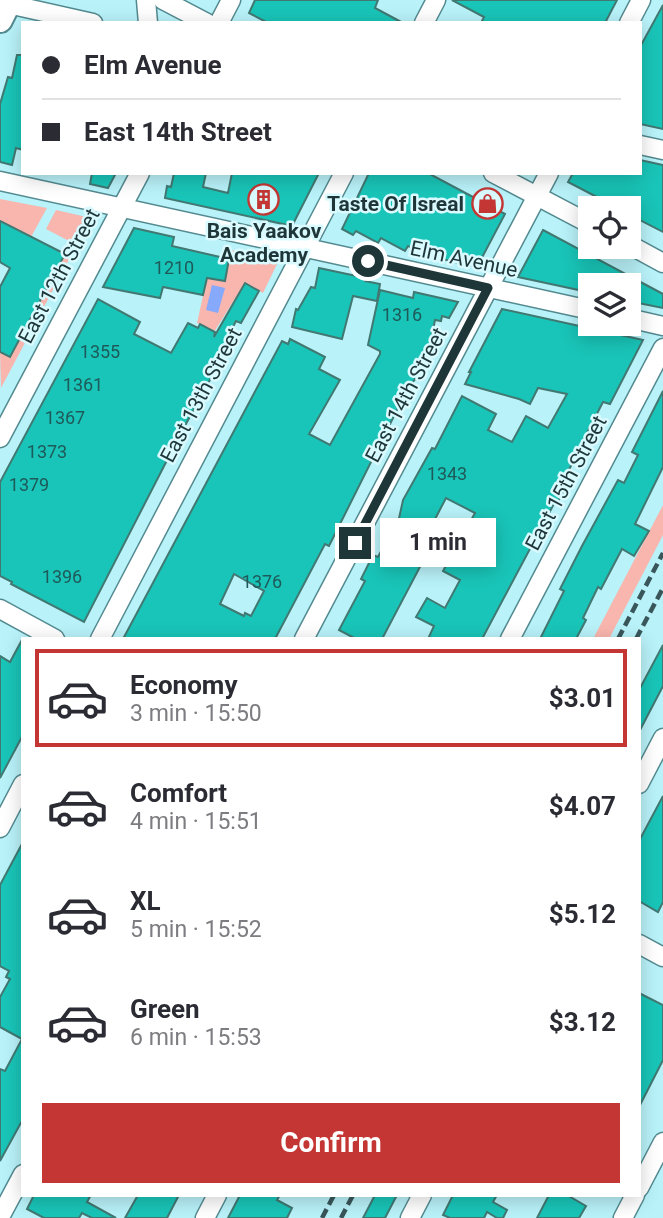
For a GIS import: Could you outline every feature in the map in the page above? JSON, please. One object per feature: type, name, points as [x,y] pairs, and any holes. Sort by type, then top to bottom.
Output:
[{"type":"street","points":[[146,0],[148,21]]},
{"type":"street","points":[[163,0],[204,21]]},
{"type":"street","points":[[220,21],[231,0]]},
{"type":"street","points":[[425,21],[436,0]]},
{"type":"street","points":[[630,21],[641,0]]},
{"type":"street","points":[[6,8],[81,21]]},
{"type":"street","points":[[642,145],[663,150]]},
{"type":"street","name":"East 12th Street","points":[[0,438],[139,175]]},
{"type":"street","name":"East 13th Street","points":[[101,637],[343,175]]},
{"type":"street","points":[[497,175],[578,218]]},
{"type":"street","name":"East 14th Street","points":[[305,637],[548,175]]},
{"type":"street","name":"Elm Avenue","points":[[0,181],[578,307]]},
{"type":"street","points":[[641,251],[663,263]]},
{"type":"street","points":[[641,321],[663,326]]},
{"type":"street","name":"East 15th Street","points":[[511,637],[663,348]]},
{"type":"street","points":[[0,609],[51,637]]},
{"type":"street","points":[[641,780],[663,738]]},
{"type":"street","points":[[0,828],[21,789]]},
{"type":"street","points":[[641,945],[663,957]]},
{"type":"street","points":[[641,1184],[663,1142]]},
{"type":"street","points":[[0,1217],[21,1178]]},
{"type":"street","points":[[205,1218],[216,1197]]},
{"type":"street","points":[[410,1218],[421,1197]]},
{"type":"street","points":[[623,1218],[634,1197]]},
{"type":"shaded area","points":[[0,199],[47,208],[31,237],[0,221]]},
{"type":"shaded area","points":[[56,210],[91,218],[1,388],[0,352],[10,357],[65,254],[69,241],[46,229]]},
{"type":"shaded area","points":[[231,250],[279,260],[263,293],[245,283],[214,332],[197,323],[207,278],[225,281]]},
{"type":"shaded area","points":[[663,505],[663,535],[610,637],[594,637]]},
{"type":"water","points":[[212,285],[225,288],[218,313],[206,310]]},
{"type":"building","points":[[255,0],[378,0],[375,8],[399,21],[264,21],[249,13]]},
{"type":"building","points":[[452,0],[617,0],[606,21],[482,21],[484,17]]},
{"type":"building","points":[[663,5],[663,129],[642,124],[642,43]]},
{"type":"building","points":[[17,55],[21,55],[21,149],[16,148],[12,165],[0,162],[0,104],[8,77],[12,78]]},
{"type":"building","points":[[642,160],[663,165],[663,232],[641,221],[641,196],[595,196],[568,182],[572,175],[642,175]]},
{"type":"building","points":[[92,175],[115,175],[108,188],[90,184]]},
{"type":"building","name":"Bais Yaakov Academy","points":[[174,175],[206,175],[203,187],[228,193],[232,175],[318,175],[292,226],[165,198],[167,186],[171,187]]},
{"type":"building","points":[[368,175],[432,175],[505,214],[477,267],[442,259],[419,248],[417,251],[408,246],[405,251],[381,238],[378,243],[356,231],[353,235],[342,229]]},
{"type":"building","points":[[0,221],[65,254],[10,357],[0,352],[0,287],[10,268],[0,262]]},
{"type":"building","points":[[134,228],[174,237],[172,246],[229,259],[225,281],[207,278],[203,295],[163,287],[160,298],[103,287]]},
{"type":"building","points":[[543,230],[578,249],[578,259],[597,259],[624,273],[578,273],[578,290],[518,277]]},
{"type":"building","points":[[319,268],[366,278],[365,281],[380,284],[377,301],[353,296],[342,339],[292,327],[296,309],[298,310],[311,287],[315,288]]},
{"type":"building","points":[[641,282],[663,294],[663,308],[641,304]]},
{"type":"building","points":[[245,283],[259,291],[241,323],[236,321],[225,342],[229,345],[84,622],[0,576],[0,482],[98,299],[140,322],[134,334],[171,353],[188,323],[198,328],[200,324],[215,332],[214,337]]},
{"type":"building","points":[[380,290],[413,298],[414,292],[458,302],[449,318],[442,316],[441,321],[435,320],[426,364],[418,380],[415,379],[404,396],[329,546],[325,544],[276,637],[124,637],[282,341],[288,344],[290,339],[325,357],[319,369],[340,380],[309,434],[330,445],[380,351],[368,345]],"holes":[[[234,574],[264,591],[251,616],[245,613],[244,616],[220,604]]]},
{"type":"building","points":[[502,309],[578,326],[578,336],[625,336],[643,340],[610,404],[603,402],[564,480],[568,483],[558,502],[556,500],[483,637],[429,637],[434,626],[416,617],[427,598],[445,608],[460,580],[443,571],[475,513],[446,498],[433,523],[441,527],[383,637],[352,637],[339,630],[365,581],[361,579],[373,555],[378,557],[398,523],[403,500],[432,448],[435,449],[462,396],[496,414],[488,430],[512,442],[526,416],[548,428],[567,394],[538,388],[530,404],[465,384]]},
{"type":"building","points":[[663,391],[663,467],[635,524],[649,531],[634,556],[622,549],[601,589],[598,587],[577,637],[541,637],[564,591],[560,589],[582,546],[618,480],[624,483],[638,455],[632,452]]},
{"type":"building","points":[[21,642],[21,739],[0,778],[0,656],[10,662]]},
{"type":"building","points":[[663,645],[663,686],[641,728],[641,686]]},
{"type":"building","points":[[663,796],[663,902],[658,912],[641,902],[641,837]]},
{"type":"building","points":[[21,846],[21,1038],[0,1027],[0,997],[10,979],[6,977],[9,971],[0,966],[0,885]]},
{"type":"building","points":[[641,994],[663,1005],[663,1060],[641,1103]]},
{"type":"building","points":[[21,1041],[21,1123],[0,1161],[0,1069],[5,1071]]},
{"type":"building","points":[[33,1197],[90,1197],[87,1202],[116,1218],[92,1218],[82,1213],[79,1218],[44,1218],[27,1209]]},
{"type":"building","points":[[137,1197],[178,1197],[167,1218],[125,1218]]},
{"type":"building","points":[[239,1197],[279,1197],[277,1200],[292,1208],[287,1218],[228,1218]]},
{"type":"building","points":[[374,1197],[396,1197],[385,1218],[363,1218]]},
{"type":"building","points":[[452,1197],[496,1197],[493,1202],[507,1210],[503,1218],[497,1218],[487,1212],[484,1218],[450,1218],[443,1215]]},
{"type":"building","points":[[548,1197],[570,1197],[586,1206],[579,1218],[537,1218]]},
{"type":"railway","points":[[619,637],[663,553]]},
{"type":"railway","points":[[637,637],[663,588]]},
{"type":"railway","points":[[322,1218],[333,1197]]},
{"type":"railway","points":[[341,1218],[352,1197]]},
{"type":"place","name":"Bais Yaakov Academy","points":[[264,199]]},
{"type":"place","name":"Taste Of Isreal","points":[[487,204]]},
{"type":"route","points":[[355,543],[488,288],[368,261]]}]
